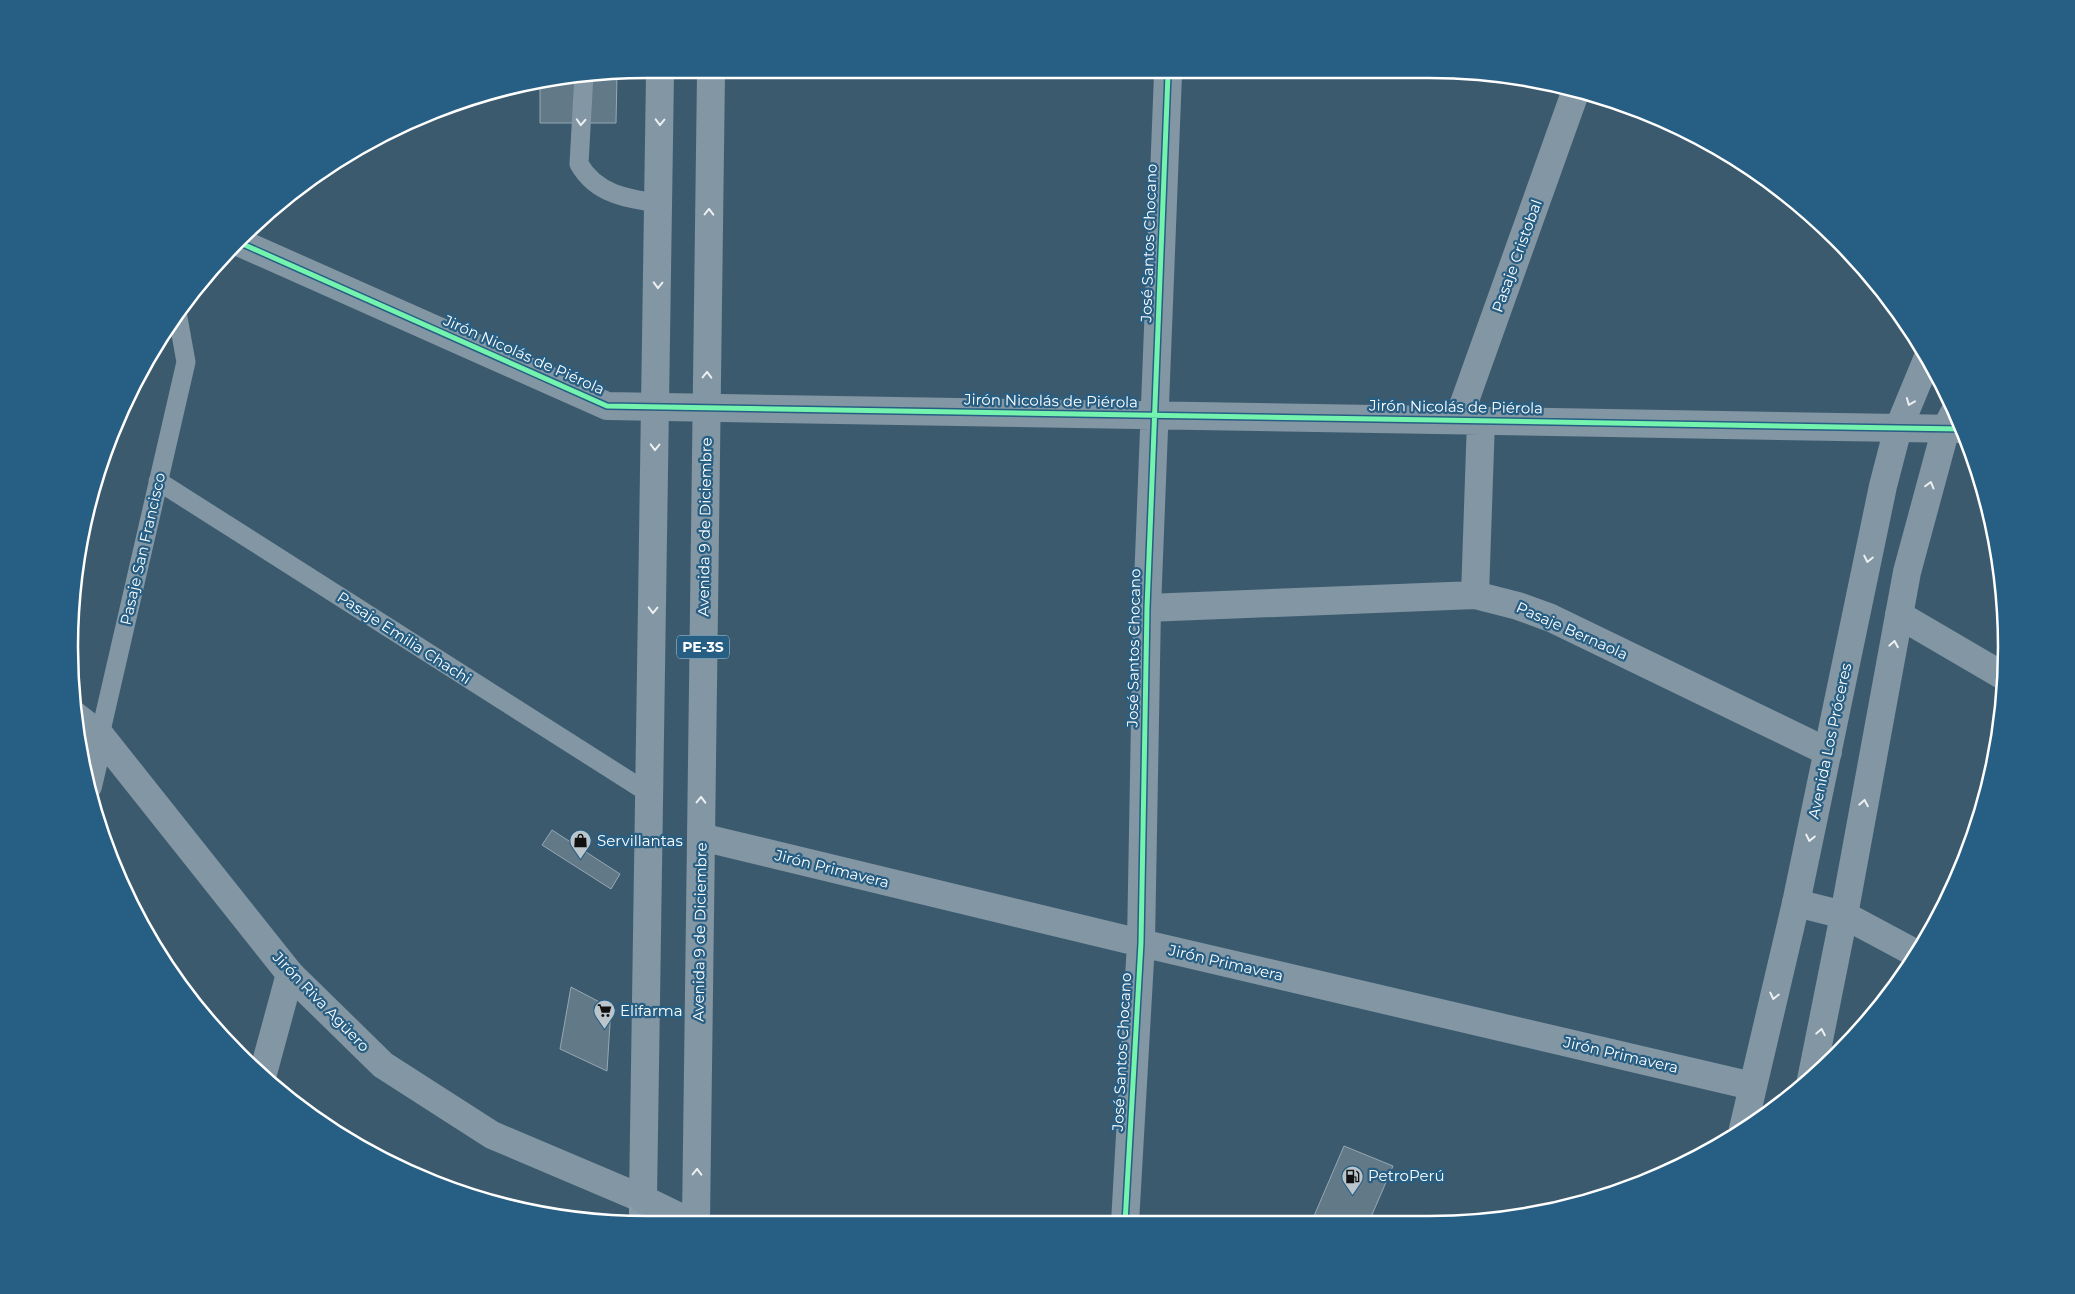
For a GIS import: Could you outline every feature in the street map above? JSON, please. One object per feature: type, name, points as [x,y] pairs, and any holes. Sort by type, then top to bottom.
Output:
[{"type":"highway","points":[[660,78],[643,1210],[668,1216]]},
{"type":"highway","name":"Avenida 9 de Diciembre","points":[[696,1216],[711,78]]},
{"type":"street","name":"José Santos Chocano","points":[[1126,1216],[1141,943],[1147,608],[1168,78]]},
{"type":"street","name":"Pasaje Cristobal","points":[[1475,595],[1470,420],[1574,97]]},
{"type":"street","name":"Jirón Nicolás de Piérola","points":[[244,244],[607,406],[1899,428],[1951,423]]},
{"type":"street","name":"Avenida Los Próceres","points":[[1745,1120],[1796,904],[1883,486],[1899,428],[1924,367]]},
{"type":"street","points":[[1814,1065],[1844,915],[1907,572],[1953,426]]},
{"type":"street","name":"Pasaje Bernaola","points":[[1147,608],[1475,595],[1518,606],[1551,618],[1828,752]]},
{"type":"street","points":[[1899,615],[1997,672]]},
{"type":"street","name":"Jirón Riva Agüero","points":[[82,721],[100,735],[290,974],[383,1065],[492,1135],[643,1210]]},
{"type":"street","name":"Pasaje San Francisco","points":[[91,772],[100,735]]},
{"type":"street","name":"Jirón Primavera","points":[[701,837],[1141,943],[1752,1086]]},
{"type":"street","points":[[1796,904],[1844,915],[1910,950]]},
{"type":"street","points":[[264,1068],[290,974]]},
{"type":"lane","points":[[584,81],[579,164],[586,176],[601,188],[627,199],[659,203]]},
{"type":"lane","name":"Pasaje San Francisco","points":[[100,735],[186,362],[179,323]]},
{"type":"lane","name":"Pasaje Emilia Chachi","points":[[158,481],[650,794]]},
{"type":"building","points":[[617,79],[616,123],[540,123],[540,87],[573,82]]},
{"type":"building","name":"Servillantas","points":[[552,830],[620,874],[611,889],[542,845]]},
{"type":"building","points":[[571,987],[611,1008],[607,1071],[560,1049]]},
{"type":"building","name":"PetroPerú","points":[[1344,1146],[1393,1166],[1371,1216],[1314,1216]]},
{"type":"cycle path","points":[[1125,1216],[1141,943],[1147,608],[1168,78]]},
{"type":"cycle path","points":[[244,244],[607,406],[1954,429]]},
{"type":"place","name":"Servillantas","points":[[581,860]]},
{"type":"place","name":"Elifarma","points":[[604,1030]]},
{"type":"place","name":"PetroPerú","points":[[1352,1195]]}]
